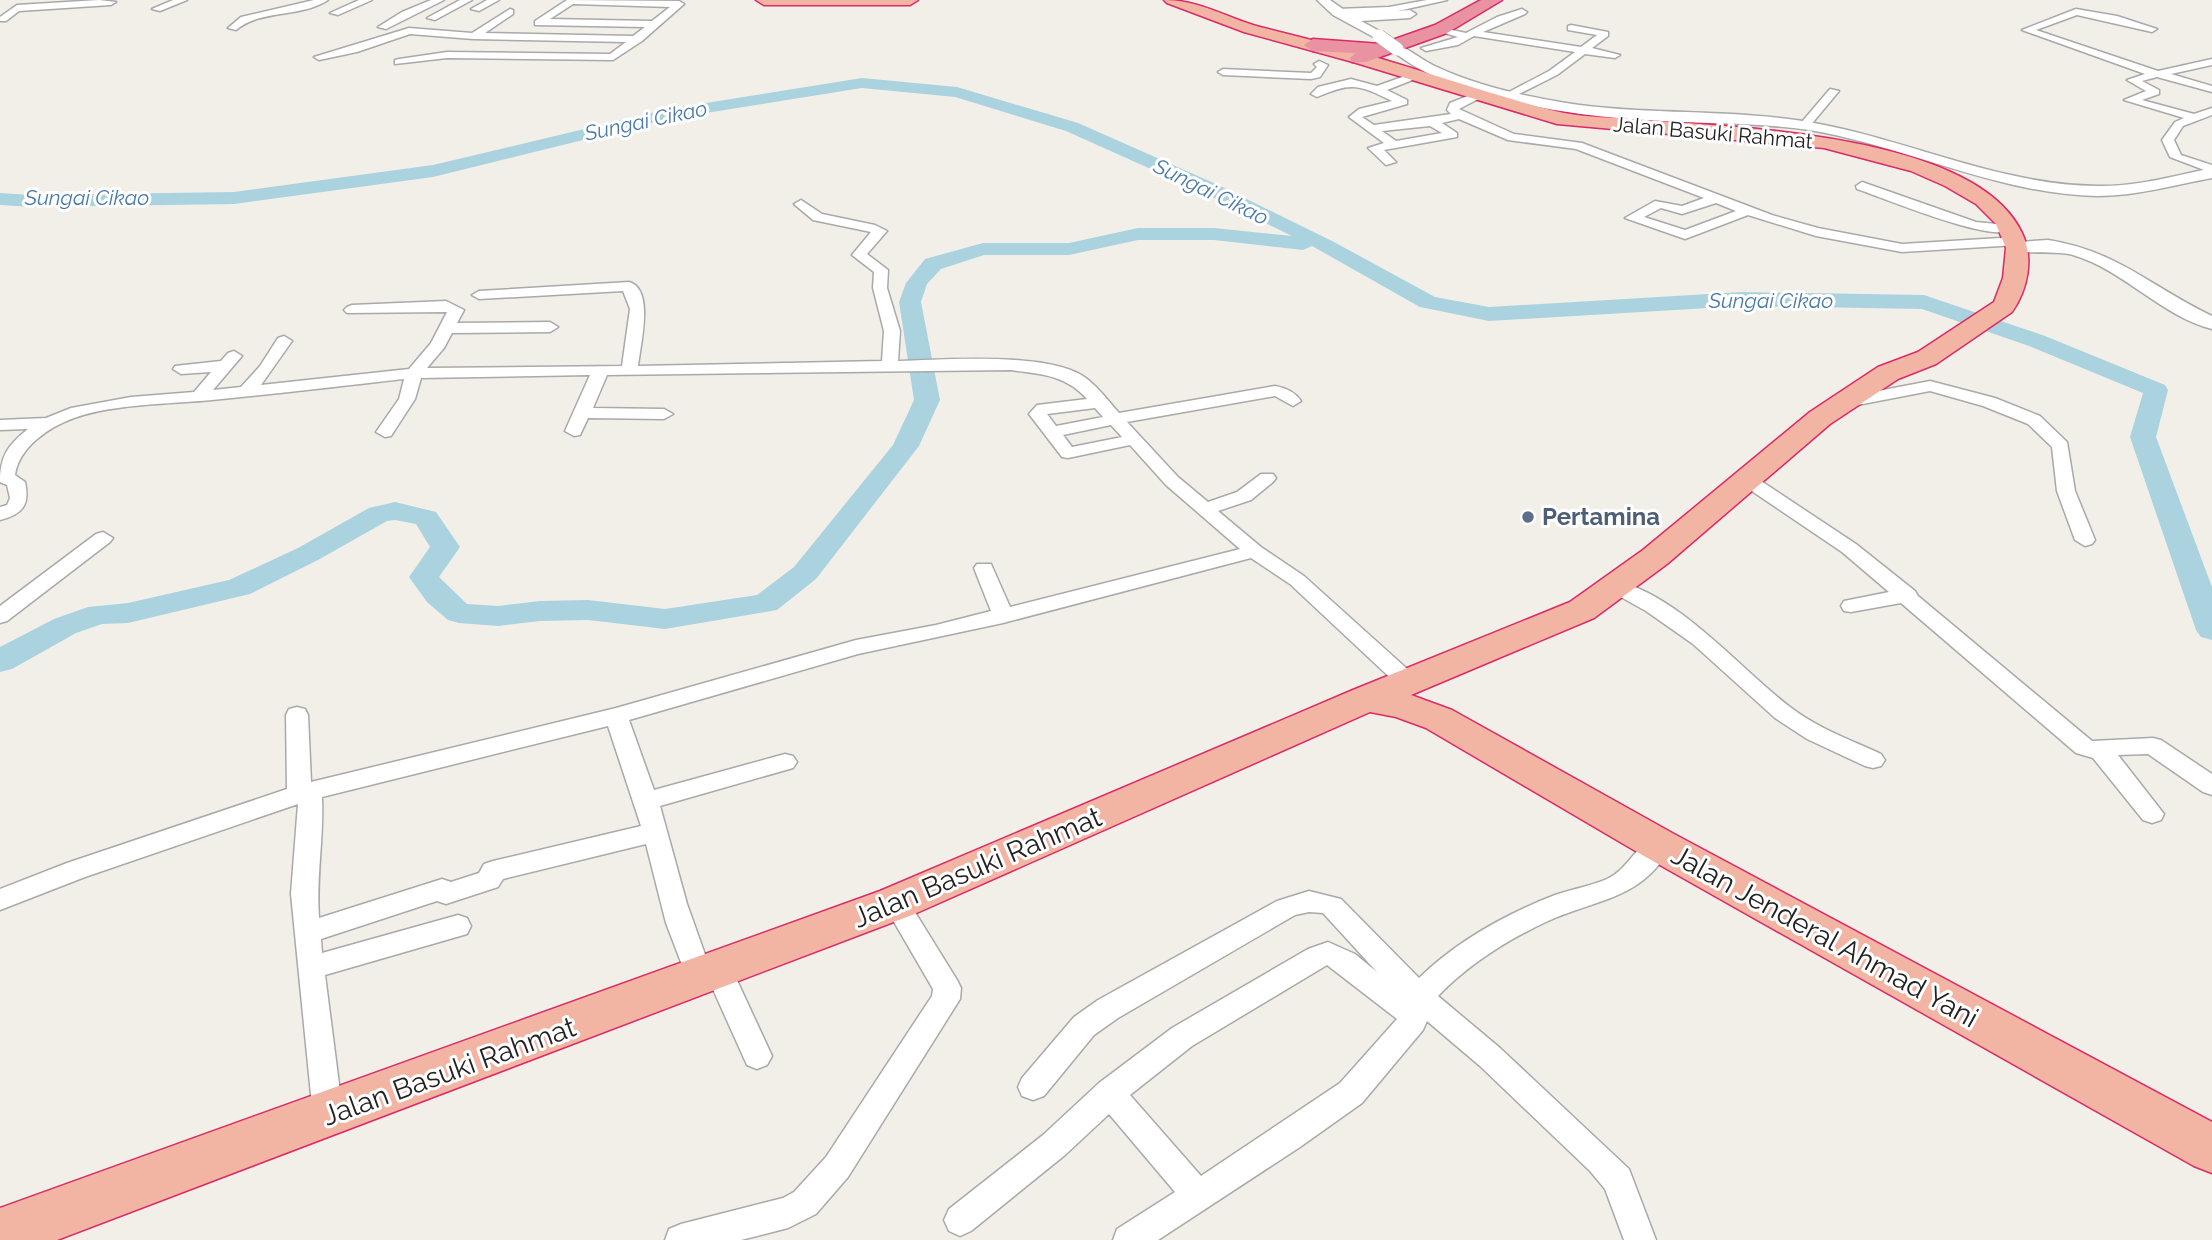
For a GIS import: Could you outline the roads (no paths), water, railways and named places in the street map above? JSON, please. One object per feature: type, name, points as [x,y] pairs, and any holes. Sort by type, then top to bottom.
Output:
[{"type":"highway","points":[[764,0],[910,0]]},
{"type":"highway","name":"Jalan Basuki Rahmat","points":[[1172,0],[1310,54],[1376,52],[1416,75],[1570,121],[1766,135],[1859,149],[1912,165],[1955,183],[1988,203],[2015,244],[2009,299],[2003,307],[1942,337]]},
{"type":"highway","points":[[1310,54],[1376,52],[1436,27],[1483,1]]},
{"type":"highway","points":[[1410,15],[1483,1]]},
{"type":"highway","points":[[1410,15],[1434,18],[1436,27]]},
{"type":"highway","name":"Jalan Basuki Rahmat","points":[[0,1235],[896,903],[1366,699],[1582,610],[1617,587],[1678,538],[1803,430],[1888,373],[1927,358],[1942,337],[1994,283],[2015,244]]},
{"type":"highway","points":[[1416,678],[1439,719]]},
{"type":"highway","name":"Jalan Jenderal Ahmad Yani","points":[[1366,699],[1402,705],[1439,719],[1659,845],[2212,1149]]},
{"type":"street","points":[[157,9],[182,0]]},
{"type":"street","points":[[233,27],[248,18],[296,9],[323,0]]},
{"type":"street","points":[[335,13],[367,0]]},
{"type":"street","points":[[383,27],[405,14],[439,0]]},
{"type":"street","points":[[432,18],[467,0]]},
{"type":"street","points":[[475,9],[494,0]]},
{"type":"street","points":[[399,62],[443,55],[495,56],[611,57],[680,5],[573,0],[518,37],[495,56],[484,70]]},
{"type":"street","points":[[1323,0],[1337,12],[1350,18],[1410,15]]},
{"type":"street","points":[[1337,12],[1389,10],[1440,0]]},
{"type":"street","points":[[3,19],[17,8],[60,3],[111,2]]},
{"type":"street","points":[[60,3],[45,16],[83,15]]},
{"type":"street","points":[[2081,13],[2090,3]]},
{"type":"street","points":[[473,36],[510,12]]},
{"type":"street","points":[[554,12],[666,16]]},
{"type":"street","points":[[1426,48],[1454,43],[1522,12]]},
{"type":"street","points":[[2152,29],[2071,13],[2027,30],[2161,75],[2212,89]]},
{"type":"street","points":[[1350,18],[1376,52]]},
{"type":"street","points":[[541,22],[655,24]]},
{"type":"street","points":[[1436,27],[1615,55]]},
{"type":"street","points":[[1511,94],[1553,73],[1605,34],[1571,28]]},
{"type":"street","points":[[319,57],[353,50],[409,31],[473,36],[638,39]]},
{"type":"street","points":[[1532,51],[1543,44]]},
{"type":"street","points":[[1319,64],[1376,52],[1559,106],[1605,112],[1805,125],[1880,141],[2023,182],[2068,189],[2133,190],[2212,171]]},
{"type":"street","points":[[1223,72],[1316,75],[1323,65],[1310,54]]},
{"type":"street","points":[[2193,117],[2130,100],[2155,92],[2132,80],[2212,62]]},
{"type":"street","points":[[1378,90],[1416,75]]},
{"type":"street","points":[[1317,94],[1318,90],[1351,82],[1403,101],[1356,115],[1357,120],[1393,144]]},
{"type":"street","points":[[1805,125],[1834,91]]},
{"type":"street","points":[[1480,94],[1454,105],[1453,110],[1459,115],[1520,139],[1578,146],[1747,211],[1815,233],[1889,246],[1928,248],[1967,242],[2078,248],[2098,256],[2168,302],[2212,323]]},
{"type":"street","points":[[1389,107],[1407,124]]},
{"type":"street","points":[[2212,111],[2193,117],[2174,129],[2168,140],[2174,150],[2173,154],[2212,171]]},
{"type":"street","points":[[1370,129],[1432,122],[1459,115]]},
{"type":"street","points":[[1390,162],[1374,148],[1457,137],[1432,122]]},
{"type":"street","points":[[2174,150],[2203,152]]},
{"type":"street","points":[[1862,186],[1974,226],[2015,244]]},
{"type":"street","points":[[1715,199],[1682,211],[1660,204],[1632,219],[1685,235],[1747,211]]},
{"type":"street","points":[[801,204],[807,211],[819,217],[880,231],[859,255],[861,259],[880,267],[880,288],[898,366]]},
{"type":"street","points":[[480,295],[629,286],[638,309],[629,371]]},
{"type":"street","points":[[352,310],[446,306],[456,310],[438,345],[414,373],[407,399],[385,432]]},
{"type":"street","points":[[447,328],[550,327]]},
{"type":"street","points":[[246,392],[266,369],[284,341]]},
{"type":"street","points":[[181,369],[229,361],[199,396]]},
{"type":"street","points":[[599,375],[629,371],[957,363],[1011,365],[1055,371],[1080,381],[1172,481],[1204,509],[1254,551],[1297,580],[1416,678]]},
{"type":"street","points":[[0,514],[18,504],[19,498],[6,478],[6,467],[13,454],[49,423],[71,413],[114,404],[414,373],[599,375],[668,381]]},
{"type":"street","points":[[574,431],[599,375]]},
{"type":"street","points":[[1847,402],[1930,386],[1989,402],[2034,420],[2061,446],[2066,491],[2085,540]]},
{"type":"street","points":[[1051,432],[1275,391],[1282,392],[1293,401]]},
{"type":"street","points":[[1102,402],[1039,411],[1068,453],[1135,439]]},
{"type":"street","points":[[583,413],[664,414]]},
{"type":"street","points":[[0,425],[49,423]]},
{"type":"street","points":[[1204,509],[1244,496],[1267,478]]},
{"type":"street","points":[[1746,479],[1832,535],[1908,595],[2084,747],[2101,750],[2137,745],[2153,746],[2212,786]]},
{"type":"street","points":[[0,616],[103,538]]},
{"type":"street","points":[[0,900],[76,870],[304,792],[616,716],[856,647],[1003,616],[1254,551]]},
{"type":"street","points":[[984,568],[1003,616]]},
{"type":"street","points":[[1617,587],[1653,606],[1700,639],[1783,713],[1815,733],[1873,760]]},
{"type":"street","points":[[1851,606],[1908,595]]},
{"type":"street","points":[[297,715],[304,792],[311,824],[304,894],[328,1115]]},
{"type":"street","points":[[616,716],[646,801],[673,903],[757,1056]]},
{"type":"street","points":[[2101,750],[2152,814]]},
{"type":"street","points":[[646,801],[785,762]]},
{"type":"street","points":[[308,932],[442,889],[446,894],[489,880],[493,871],[655,832]]},
{"type":"street","points":[[1413,1004],[1489,939],[1514,925],[1585,895],[1617,886],[1659,845]]},
{"type":"street","points":[[1033,1087],[1084,1026],[1100,1015],[1286,908],[1308,900],[1321,901],[1332,906],[1413,1004],[1413,1021],[1351,1093],[1129,1240]]},
{"type":"street","points":[[681,1240],[788,1212],[804,1203],[836,1167],[946,999],[947,988],[896,903]]},
{"type":"street","points":[[310,968],[458,926]]},
{"type":"street","points":[[960,1220],[1054,1144],[1110,1093],[1182,1037],[1328,953],[1413,1004],[1490,1057],[1618,1180],[1640,1240]]},
{"type":"street","points":[[1110,1093],[1198,1196]]},
{"type":"waterway","name":"Sungai Cikao","points":[[0,199],[32,201],[234,198],[433,171],[668,114],[862,83],[957,92],[1072,127],[1209,188],[1327,246],[1428,302],[1489,314],[1742,299],[1924,302],[2037,341],[2156,390],[2143,437],[2212,630]]},
{"type":"waterway","points":[[0,661],[65,626],[99,614],[128,613],[239,587],[308,554],[379,514],[395,511],[426,518],[445,547],[424,577],[438,595],[459,613],[498,616],[540,611],[588,610],[665,619],[766,603],[805,573],[906,446],[927,400],[910,302],[917,283],[933,264],[983,249],[1069,249],[1138,234],[1214,234],[1303,244]]},
{"type":"place","name":"Pertamina","points":[[1528,517]]}]
